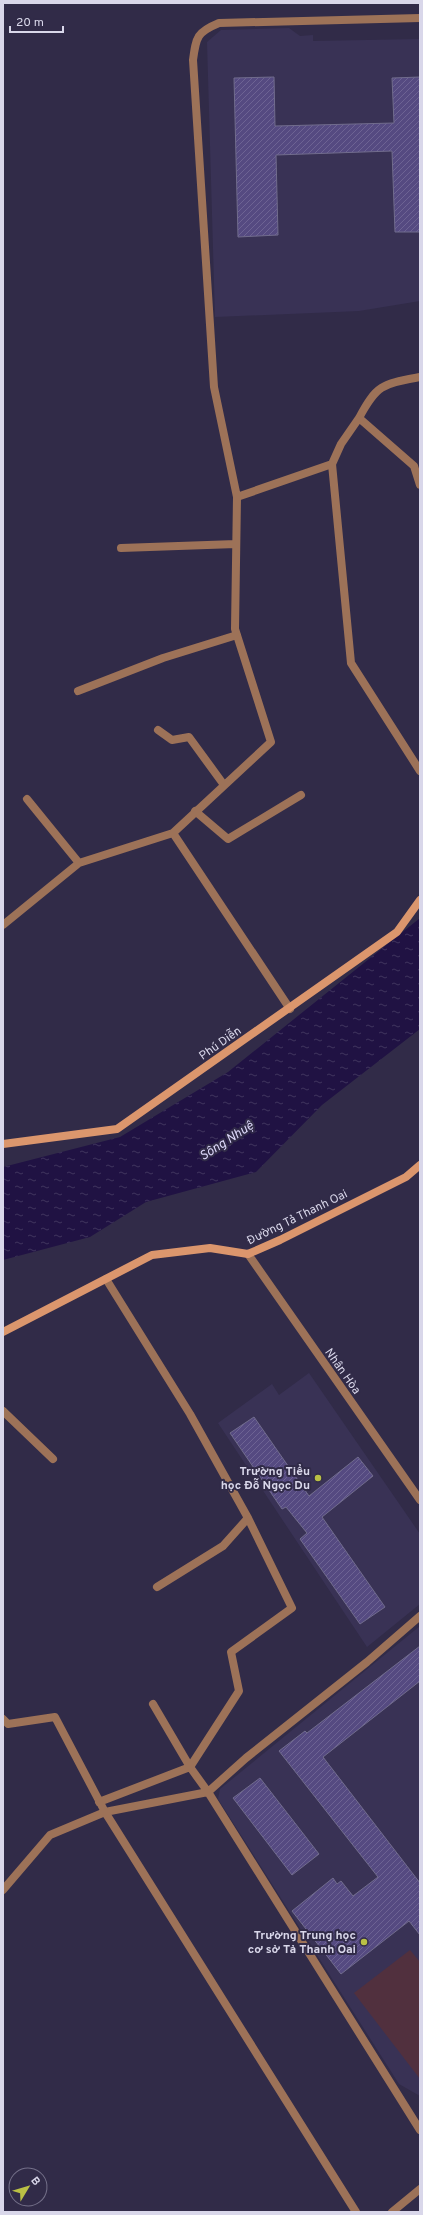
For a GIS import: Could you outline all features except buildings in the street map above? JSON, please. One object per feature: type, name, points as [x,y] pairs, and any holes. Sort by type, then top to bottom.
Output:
[{"type":"street","points":[[3,925],[79,863],[173,833],[271,742],[235,629],[237,497],[214,387],[193,60],[196,39],[204,29],[219,23],[420,18]]},
{"type":"street","points":[[420,377],[395,382],[377,391],[370,397],[359,418],[341,444],[332,464],[351,663],[420,771]]},
{"type":"street","points":[[359,418],[414,466],[420,484]]},
{"type":"street","points":[[237,497],[332,464]]},
{"type":"street","points":[[121,548],[236,544]]},
{"type":"street","points":[[78,691],[163,658],[237,635]]},
{"type":"street","points":[[158,730],[172,740],[189,737],[224,785]]},
{"type":"street","points":[[195,811],[228,839],[301,795]]},
{"type":"street","points":[[27,799],[79,863]]},
{"type":"street","points":[[173,833],[290,1009]]},
{"type":"street","name":"Phú Diễn","points":[[3,1144],[118,1129],[397,932],[420,900]]},
{"type":"street","name":"Đường Tả Thanh Oai","points":[[3,1332],[152,1255],[210,1248],[248,1254],[280,1240],[406,1177],[420,1165]]},
{"type":"street","name":"Nhân Hòa","points":[[248,1254],[420,1500]]},
{"type":"street","points":[[99,1802],[190,1768],[239,1691],[230,1652],[292,1608],[248,1518],[190,1414],[106,1279]]},
{"type":"street","points":[[3,1411],[53,1459]]},
{"type":"street","points":[[157,1587],[223,1546],[248,1518]]},
{"type":"street","points":[[3,1890],[50,1835],[104,1812],[208,1792],[246,1758],[367,1662],[420,1616]]},
{"type":"street","points":[[152,1704],[190,1768],[208,1792],[420,2130]]},
{"type":"street","points":[[3,1719],[8,1724],[55,1717],[104,1812],[356,2212]]},
{"type":"street","points":[[392,2212],[420,2189]]},
{"type":"shaded area","points":[[289,28],[300,36],[313,35],[313,41],[420,39],[420,301],[359,311],[215,317],[207,42],[221,30]]},
{"type":"shaded area","name":"Trường Tiểu học Đỗ Ngọc Du","points":[[309,1373],[420,1534],[420,1604],[367,1647],[218,1423],[272,1384],[279,1395]]},
{"type":"shaded area","name":"Trường Trung học cơ sở Tả Thanh Oai","points":[[420,1626],[420,2096],[399,2084],[218,1799],[220,1789]]},
{"type":"shaded area","points":[[410,1950],[420,1962],[420,2079],[354,1993]]},
{"type":"water","name":"Sông Nhuệ","points":[[420,918],[420,1029],[322,1105],[256,1172],[146,1202],[90,1237],[3,1260],[3,1167],[120,1137],[228,1072]]},
{"type":"place","name":"Trường Tiểu học Đỗ Ngọc Du","points":[[318,1478]]},
{"type":"place","name":"Trường Trung học cơ sở Tả Thanh Oai","points":[[364,1942]]}]
